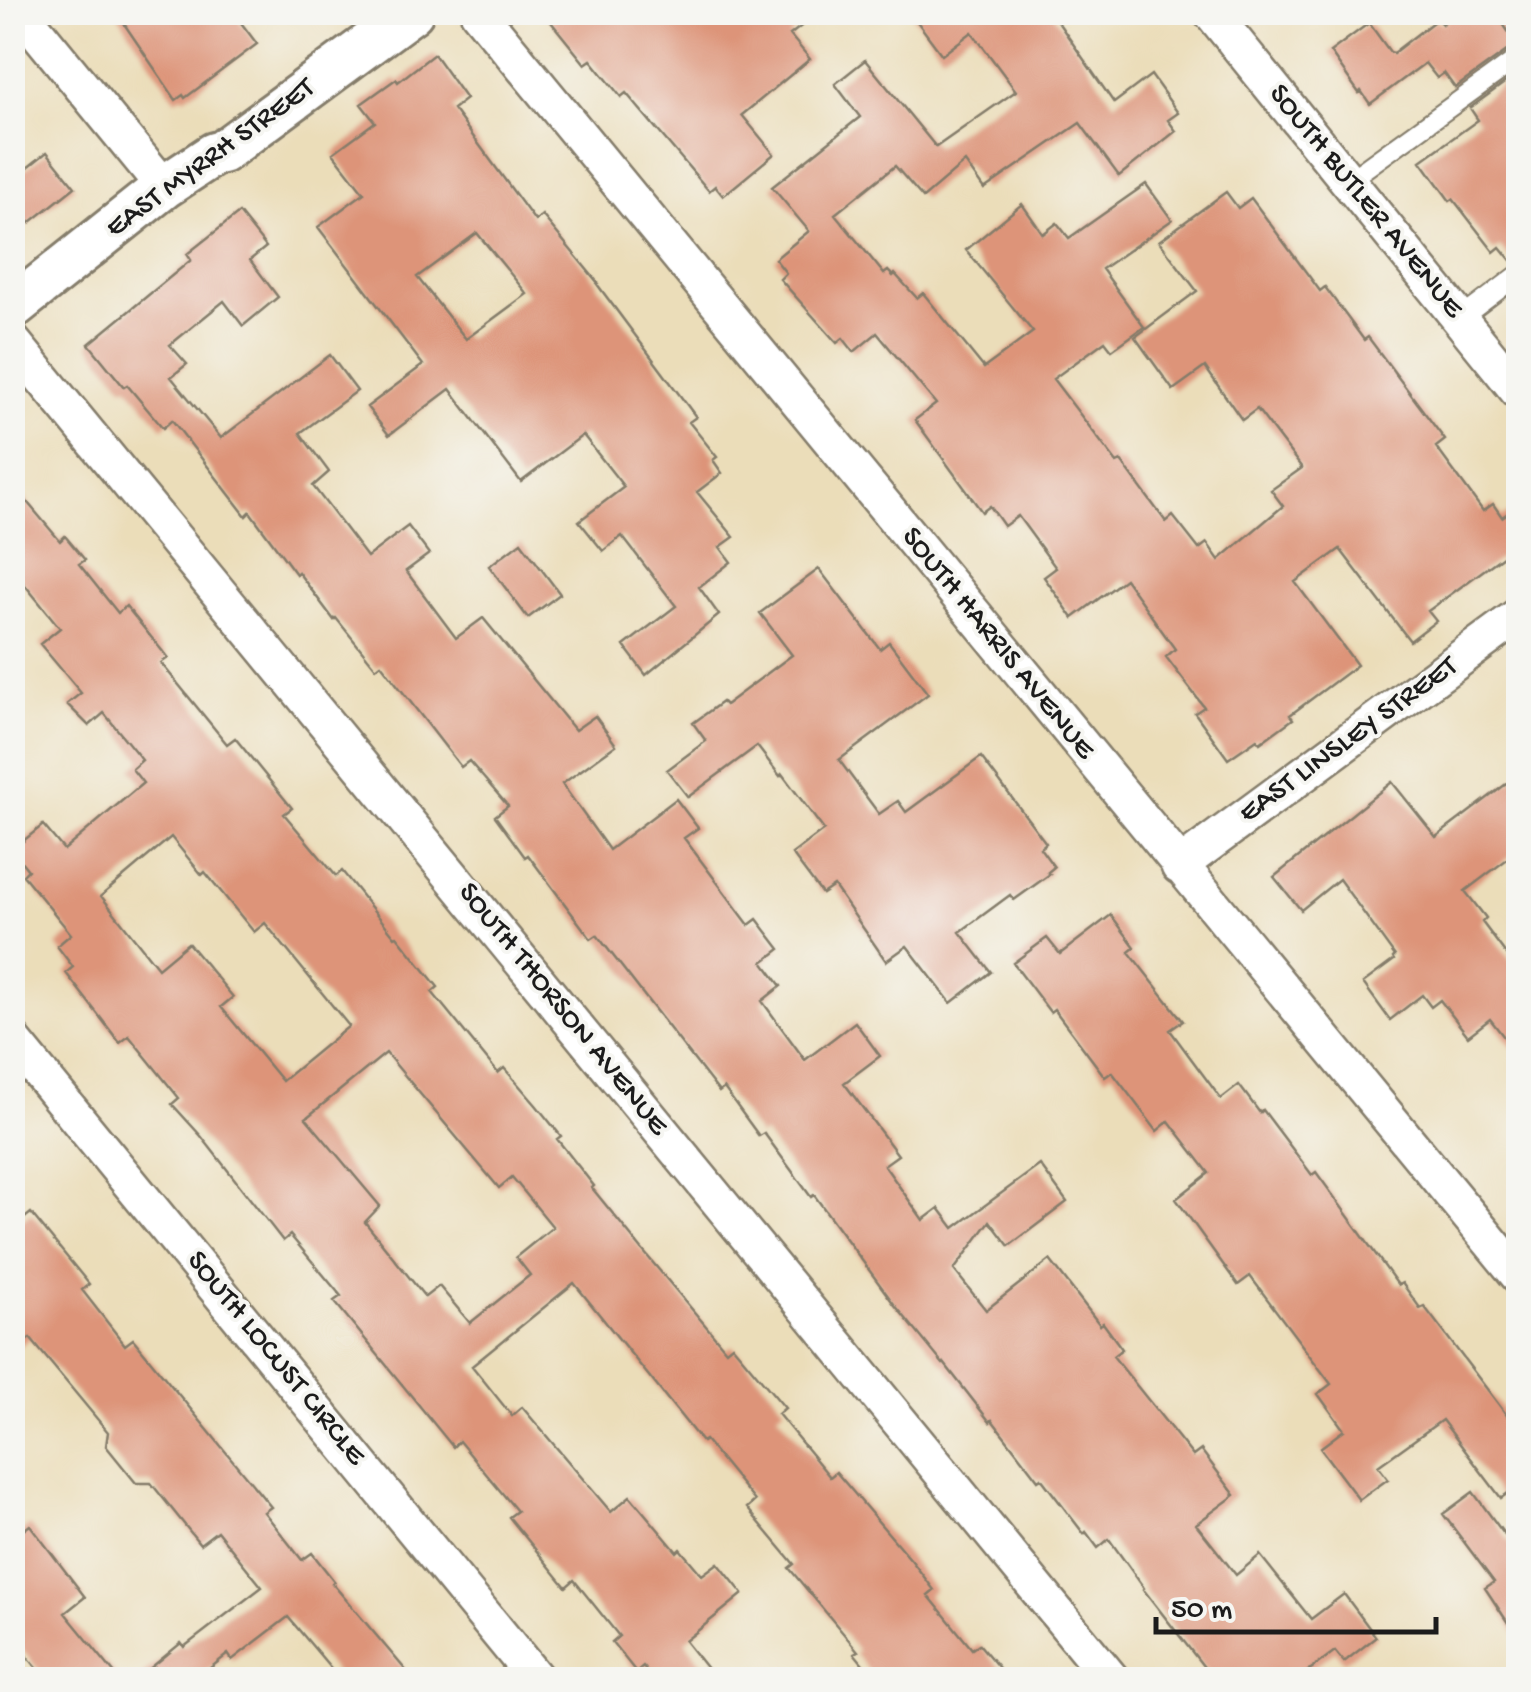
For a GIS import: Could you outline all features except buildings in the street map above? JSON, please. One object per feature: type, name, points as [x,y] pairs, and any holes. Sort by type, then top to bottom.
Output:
[{"type":"street","points":[[21,12],[164,187]]},
{"type":"street","name":"EAST MYRRH STREET","points":[[12,308],[164,187],[222,152],[412,12]]},
{"type":"street","name":"SOUTH HARRIS AVENUE","points":[[478,12],[1518,1275]]},
{"type":"street","name":"SOUTH BUTLER AVENUE","points":[[1211,12],[1518,392]]},
{"type":"street","name":"SOUTH THORSON AVENUE","points":[[12,341],[1112,1680]]},
{"type":"street","name":"EAST LINSLEY STREET","points":[[1180,866],[1518,616]]},
{"type":"street","name":"SOUTH LOCUST CIRCLE","points":[[12,1039],[538,1680]]},
{"type":"lane","points":[[1348,181],[1518,58]]},
{"type":"lane","points":[[1460,319],[1518,275]]}]
